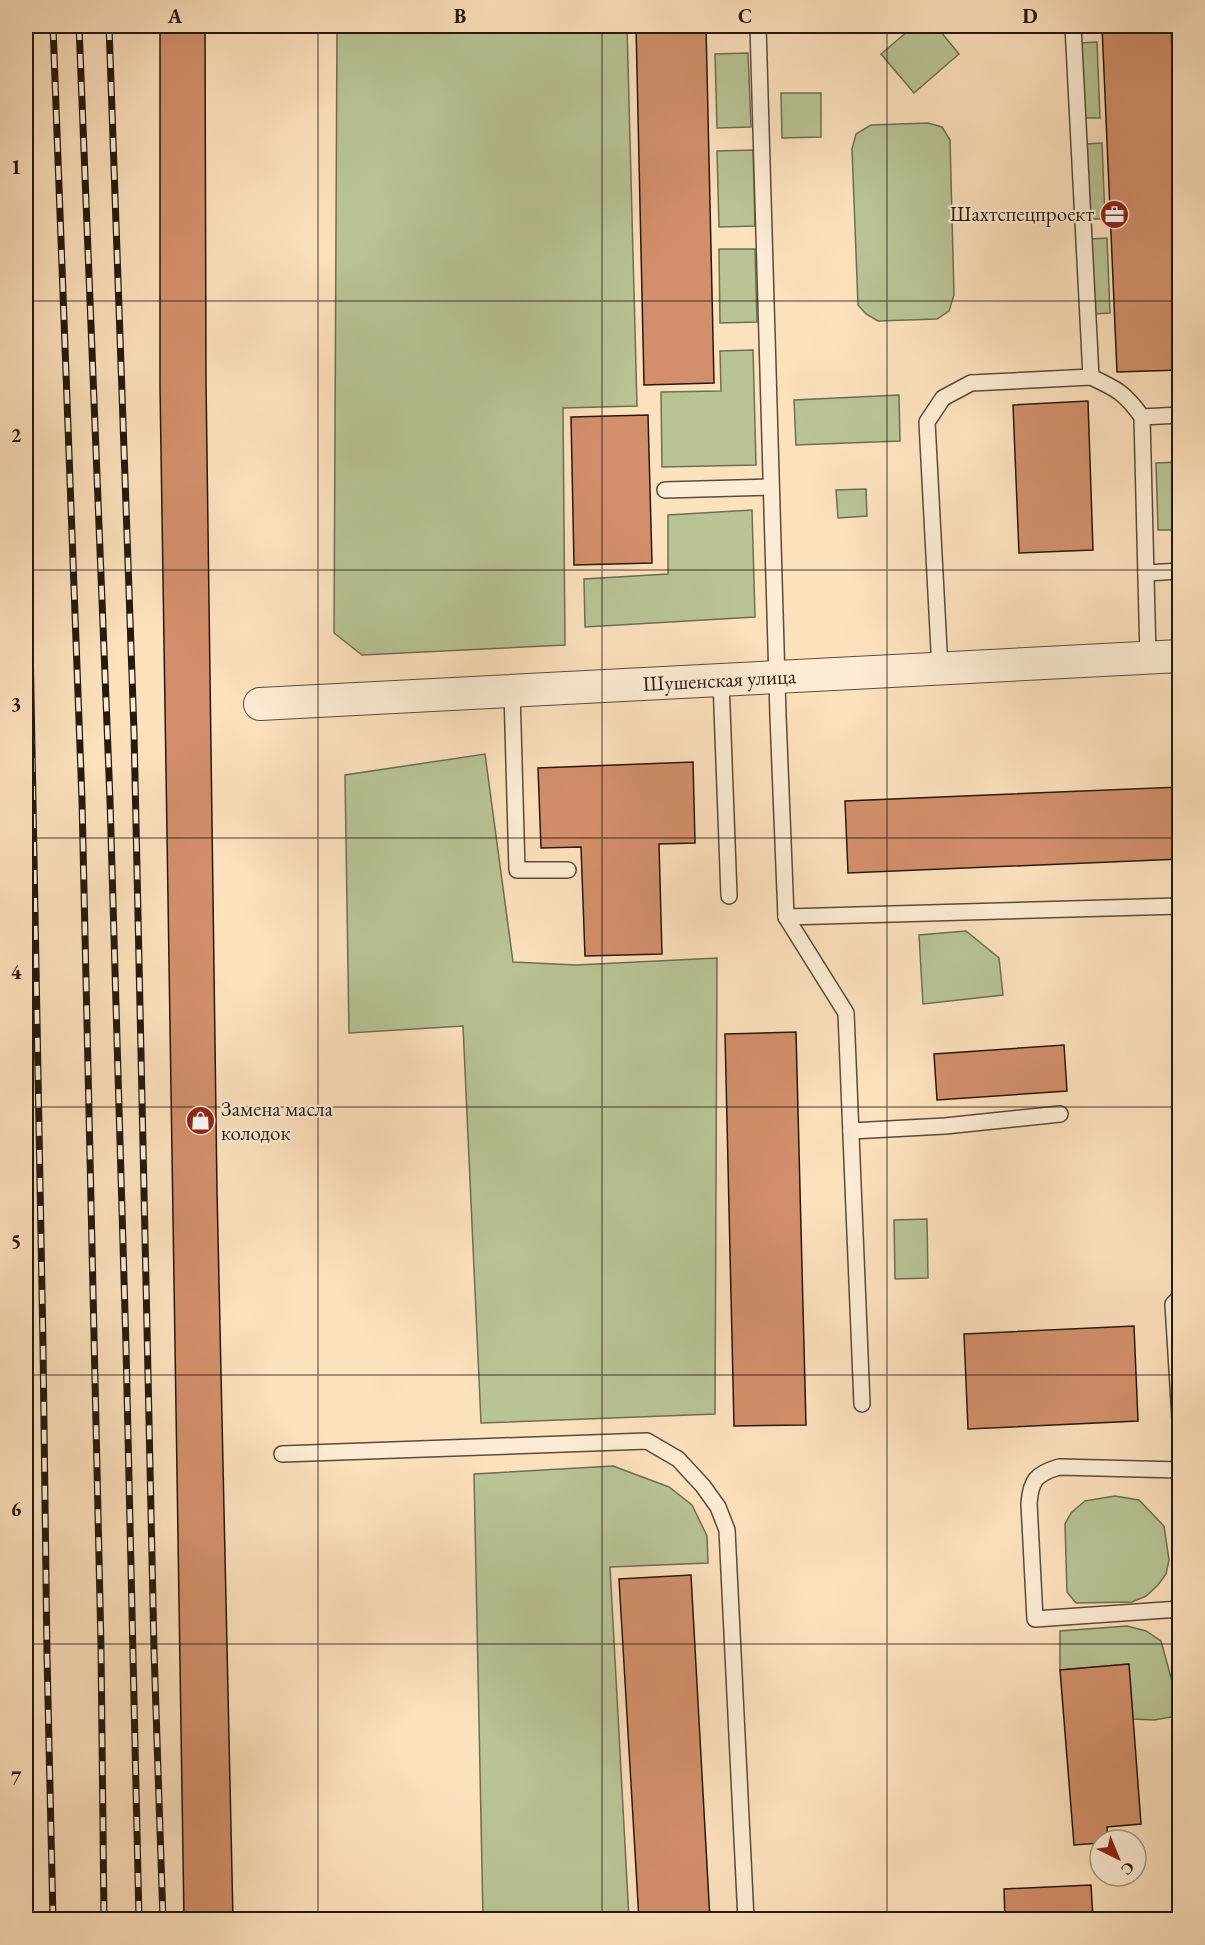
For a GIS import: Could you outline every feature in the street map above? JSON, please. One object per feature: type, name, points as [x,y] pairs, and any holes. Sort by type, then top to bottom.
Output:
[{"type":"street","name":"Шушенская улица","points":[[260,704],[1179,656]]},
{"type":"lane","points":[[758,26],[786,917],[846,1013],[862,1404]]},
{"type":"lane","points":[[1073,26],[1091,377]]},
{"type":"lane","points":[[940,669],[927,422],[943,398],[971,383],[1091,377],[1117,389],[1131,401],[1142,417],[1148,657]]},
{"type":"lane","points":[[1142,417],[1179,415]]},
{"type":"lane","points":[[665,490],[771,487]]},
{"type":"lane","points":[[1146,573],[1179,571]]},
{"type":"lane","points":[[721,681],[729,896]]},
{"type":"lane","points":[[512,691],[517,870],[568,870]]},
{"type":"lane","points":[[786,917],[1179,906]]},
{"type":"lane","points":[[851,1131],[1060,1114]]},
{"type":"lane","points":[[1179,1297],[1173,1304],[1179,1419]]},
{"type":"lane","points":[[282,1454],[646,1441],[678,1459],[703,1486],[718,1507],[727,1530],[746,1920]]},
{"type":"lane","points":[[1179,1470],[1059,1467],[1045,1471],[1035,1479],[1030,1491],[1029,1503],[1035,1619],[1179,1610]]},
{"type":"green space","points":[[337,26],[627,26],[637,406],[563,408],[565,645],[362,655],[334,633]]},
{"type":"green space","points":[[914,26],[936,26],[959,54],[914,93],[881,54]]},
{"type":"green space","points":[[1097,42],[1100,118],[1084,118],[1081,43]]},
{"type":"green space","points":[[748,53],[751,127],[717,128],[715,54]]},
{"type":"green space","points":[[781,93],[821,93],[821,137],[782,138]]},
{"type":"green space","points":[[928,123],[942,127],[950,140],[954,295],[949,311],[937,319],[878,321],[866,314],[858,305],[852,149],[856,134],[871,125]]},
{"type":"green space","points":[[1102,143],[1105,219],[1089,219],[1086,144]]},
{"type":"green space","points":[[753,150],[755,226],[719,227],[717,151]]},
{"type":"green space","points":[[1107,238],[1110,313],[1094,314],[1090,239]]},
{"type":"green space","points":[[719,249],[755,249],[757,322],[720,323]]},
{"type":"green space","points":[[753,350],[756,465],[662,467],[661,392],[721,391],[720,351]]},
{"type":"green space","points":[[899,395],[900,441],[796,445],[794,400]]},
{"type":"green space","points":[[1179,462],[1179,530],[1158,530],[1156,463]]},
{"type":"green space","points":[[866,489],[867,516],[838,518],[836,490]]},
{"type":"green space","points":[[752,510],[755,617],[585,627],[584,579],[668,574],[668,515]]},
{"type":"green space","points":[[485,754],[513,962],[576,965],[717,958],[715,1414],[481,1423],[463,1026],[349,1033],[345,775]]},
{"type":"green space","points":[[966,931],[999,958],[1003,995],[923,1004],[919,935]]},
{"type":"green space","points":[[927,1219],[928,1278],[895,1279],[894,1220]]},
{"type":"green space","points":[[613,1466],[669,1487],[692,1505],[707,1536],[708,1563],[610,1567],[629,1919],[483,1919],[474,1474]]},
{"type":"green space","points":[[1115,1496],[1139,1500],[1164,1526],[1169,1560],[1166,1574],[1146,1596],[1132,1602],[1076,1603],[1067,1592],[1065,1524],[1071,1513],[1085,1501]]},
{"type":"green space","points":[[1127,1626],[1146,1631],[1161,1641],[1178,1703],[1171,1717],[1154,1720],[1133,1719],[1128,1664],[1060,1670],[1060,1631]]},
{"type":"building","points":[[160,26],[205,26],[206,381],[217,1191],[233,1920],[184,1920],[160,387]]},
{"type":"building","points":[[636,26],[706,26],[714,383],[644,385]]},
{"type":"building","points":[[1102,26],[1171,26],[1180,235],[1180,370],[1117,372]]},
{"type":"building","points":[[1088,401],[1093,550],[1019,553],[1013,405]]},
{"type":"building","points":[[648,415],[652,563],[574,565],[571,417]]},
{"type":"building","points":[[693,762],[695,843],[659,844],[662,954],[585,956],[581,847],[541,848],[538,768]]},
{"type":"building","points":[[1180,787],[1180,859],[848,873],[845,801]]},
{"type":"building","points":[[796,1032],[806,1425],[734,1426],[725,1034]]},
{"type":"building","points":[[1064,1045],[1067,1091],[937,1100],[934,1054]]},
{"type":"building","points":[[1134,1326],[1138,1421],[968,1429],[964,1334]]},
{"type":"building","points":[[691,1575],[710,1920],[639,1920],[619,1579]]},
{"type":"building","points":[[1129,1664],[1141,1824],[1088,1828],[1088,1844],[1074,1845],[1060,1670]]},
{"type":"building","points":[[1088,1885],[1088,1888],[1091,1888],[1093,1919],[1005,1920],[1004,1889]]},
{"type":"railway","points":[[53,26],[82,801],[101,1647],[104,1920]]},
{"type":"railway","points":[[79,26],[110,800],[126,1347],[139,1920]]},
{"type":"railway","points":[[109,26],[134,732],[154,1650],[163,1920]]},
{"type":"railway","points":[[26,422],[53,1920]]},
{"type":"place","name":"Шахтспецпроект","points":[[1115,214]]},
{"type":"place","name":"Замена масла колодок","points":[[200,1121]]}]
